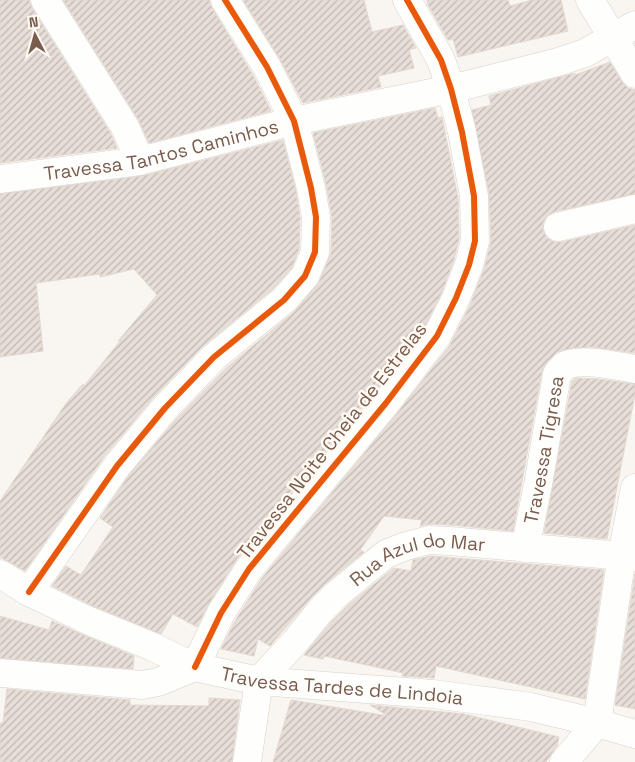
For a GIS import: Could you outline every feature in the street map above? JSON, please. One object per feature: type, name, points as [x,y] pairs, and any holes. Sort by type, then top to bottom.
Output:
[{"type":"street","points":[[45,0],[125,127],[140,160]]},
{"type":"street","points":[[29,592],[117,466],[165,408],[214,357],[284,300],[305,276],[315,252],[316,217],[311,188],[294,122],[268,68],[225,0]]},
{"type":"street","name":"Travessa Noite Cheia de Estrelas","points":[[194,667],[221,613],[249,569],[386,403],[437,336],[456,298],[469,264],[476,225],[472,187],[462,132],[441,60],[407,0]]},
{"type":"street","points":[[590,0],[624,32],[635,74]]},
{"type":"street","name":"Travessa Tantos Caminhos","points":[[0,179],[140,160],[294,122],[451,89],[558,62],[585,53],[624,32]]},
{"type":"street","points":[[558,227],[635,209]]},
{"type":"street","name":"Travessa Tigresa","points":[[525,548],[557,374],[564,366],[578,362],[635,369]]},
{"type":"street","points":[[564,762],[597,723],[629,556],[635,488]]},
{"type":"street","name":"Rua Azul do Mar","points":[[259,681],[295,642],[320,610],[337,594],[386,554],[406,546],[429,540],[629,556]]},
{"type":"street","points":[[0,574],[29,592],[87,620],[151,646],[194,667]]},
{"type":"street","name":"Travessa Tardes de Lindoia","points":[[0,673],[142,685],[158,682],[194,667],[259,681],[433,694],[531,707],[635,734]]},
{"type":"street","points":[[246,762],[259,681]]},
{"type":"building","points":[[0,0],[29,0],[32,8],[111,134],[117,148],[0,163]]},
{"type":"building","points":[[63,0],[209,0],[253,75],[271,111],[149,143],[138,119]]},
{"type":"building","points":[[243,0],[364,0],[372,32],[403,25],[416,48],[409,50],[414,68],[378,76],[381,87],[303,103],[280,59]]},
{"type":"building","points":[[427,0],[508,0],[510,6],[532,0],[561,0],[568,31],[458,57],[453,39],[448,40]]},
{"type":"building","points":[[610,62],[622,82],[628,88],[635,90],[635,194],[554,212],[547,216],[543,223],[543,230],[547,238],[554,242],[561,242],[635,225],[635,353],[592,347],[572,348],[557,352],[546,363],[542,371],[513,531],[451,525],[430,524],[420,526],[422,520],[384,516],[360,550],[364,552],[327,582],[310,599],[270,646],[258,639],[254,656],[221,649],[235,621],[262,578],[398,412],[450,345],[470,305],[484,269],[491,241],[489,193],[472,110],[491,105],[489,96],[575,73],[575,75]]},
{"type":"building","points":[[435,108],[438,118],[442,117],[458,198],[459,239],[454,260],[442,292],[424,328],[374,393],[237,559],[208,605],[197,627],[173,614],[161,634],[93,606],[52,586],[66,566],[81,575],[113,527],[100,518],[129,475],[177,418],[225,369],[294,312],[319,282],[331,253],[332,217],[313,133]]},
{"type":"building","points":[[283,140],[296,191],[300,218],[299,249],[292,268],[273,289],[203,346],[153,398],[104,457],[25,571],[0,557],[0,501],[67,402],[83,384],[84,386],[121,340],[118,341],[157,295],[134,269],[100,277],[100,274],[36,283],[43,351],[0,357],[0,194],[142,176]]},
{"type":"building","points":[[576,378],[635,384],[635,394],[607,539],[544,533],[572,381]]},
{"type":"building","points":[[431,556],[604,570],[585,699],[436,666],[434,678],[402,676],[403,673],[367,665],[324,656],[323,659],[304,655],[347,606],[394,568],[411,571],[413,560]]},
{"type":"building","points":[[635,574],[635,709],[615,705]]},
{"type":"building","points":[[0,616],[49,630],[52,621],[134,656],[133,669],[0,658]]},
{"type":"building","points":[[7,689],[130,700],[130,705],[209,706],[209,698],[240,700],[232,762],[0,762],[0,723],[3,723]]},
{"type":"building","points":[[291,700],[388,716],[370,705],[464,714],[559,737],[557,746],[546,762],[273,762]]},
{"type":"cycle path","points":[[29,592],[117,466],[165,408],[214,357],[284,300],[305,276],[315,252],[316,217],[311,188],[294,121],[267,67],[225,0]]},
{"type":"cycle path","points":[[195,667],[221,613],[249,569],[386,403],[437,336],[456,298],[469,265],[475,241],[474,196],[462,132],[441,60],[407,0]]}]
